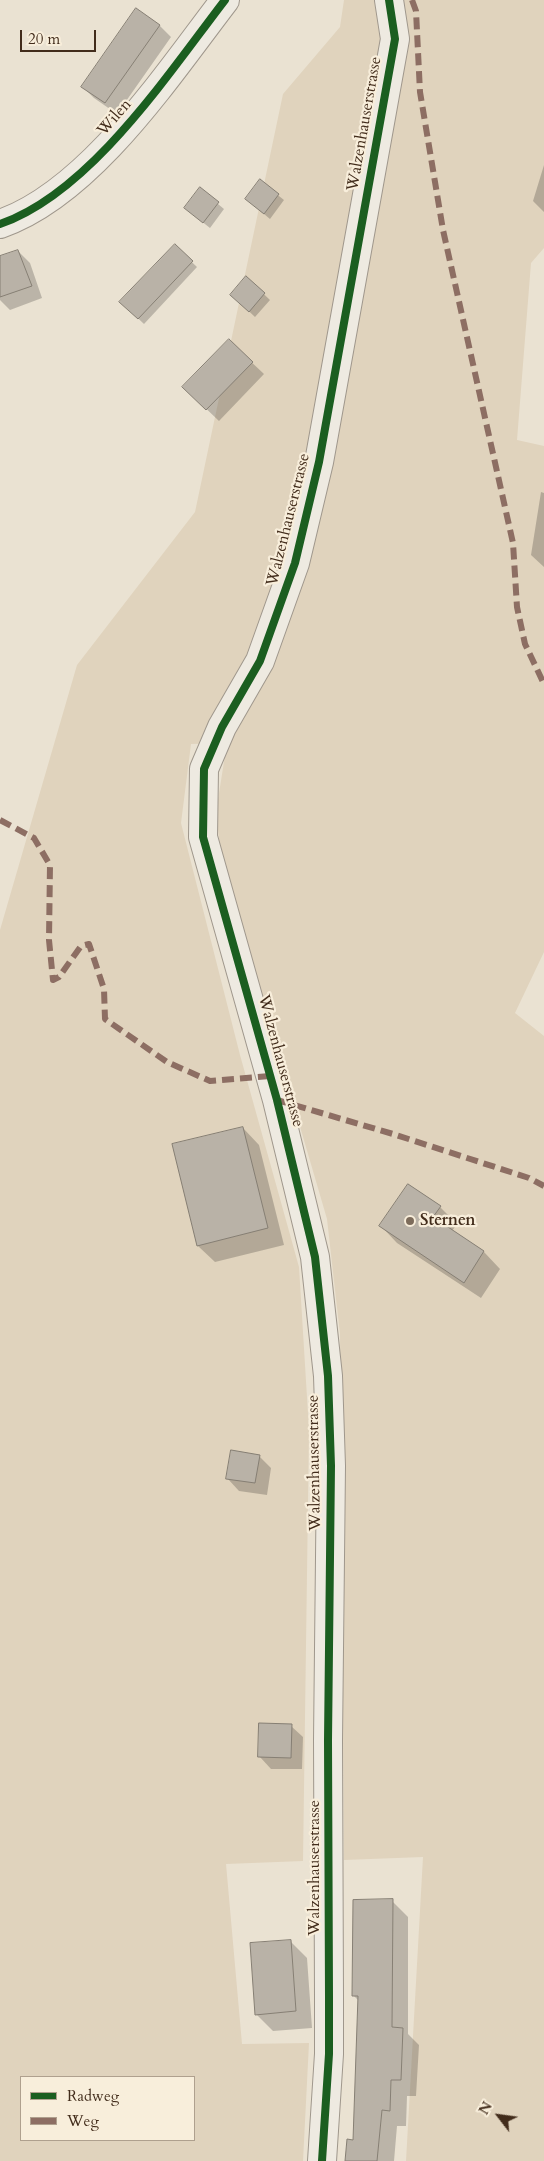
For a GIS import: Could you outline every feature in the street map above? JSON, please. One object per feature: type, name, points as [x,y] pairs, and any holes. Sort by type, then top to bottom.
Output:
[{"type":"street","name":"Wilen","points":[[0,224],[21,217],[56,193],[101,154],[137,115],[225,0]]},
{"type":"street","name":"Walzenhauserstrasse","points":[[322,2161],[329,2054],[328,1740],[331,1466],[327,1366],[315,1257],[278,1100],[203,837],[204,769],[222,727],[260,662],[295,563],[318,462],[395,38],[390,6]]},
{"type":"shaded area","points":[[344,0],[544,0],[544,248],[531,263],[517,440],[544,446],[544,952],[515,1013],[544,1036],[544,2161],[406,2161],[423,1857],[344,1860],[340,1334],[327,1219],[221,856],[216,812],[227,743],[191,744],[181,823],[240,1055],[299,1267],[309,1430],[303,1861],[226,1864],[242,2044],[309,2043],[303,2161],[0,2161],[0,930],[77,665],[195,512],[283,94],[340,27]]},
{"type":"building","points":[[136,8],[160,25],[105,103],[81,87]]},
{"type":"building","points":[[260,179],[279,194],[264,214],[245,199]]},
{"type":"building","points":[[200,187],[219,202],[203,223],[184,208]]},
{"type":"building","points":[[175,244],[193,261],[138,319],[119,302]]},
{"type":"building","points":[[18,250],[32,286],[0,297],[0,256]]},
{"type":"building","points":[[246,276],[265,293],[249,312],[230,295]]},
{"type":"building","points":[[229,339],[253,362],[206,410],[182,387]]},
{"type":"building","points":[[243,1127],[268,1228],[197,1246],[172,1144]]},
{"type":"building","points":[[408,1184],[441,1206],[433,1217],[484,1251],[464,1283],[379,1226]]},
{"type":"building","points":[[231,1450],[260,1455],[255,1483],[226,1479]]},
{"type":"building","points":[[259,1723],[292,1724],[291,1758],[258,1757]]},
{"type":"building","points":[[393,1899],[392,2027],[403,2028],[401,2080],[391,2080],[390,2111],[382,2110],[377,2161],[345,2161],[347,2139],[353,2140],[358,1996],[352,1996],[353,1900]]},
{"type":"building","points":[[291,1940],[296,2011],[255,2015],[250,1943]]},
{"type":"marked path","points":[[412,0],[416,11],[420,92],[443,230],[513,543],[517,607],[525,644],[544,684]]},
{"type":"marked path","points":[[0,820],[34,838],[50,865],[49,940],[53,980],[59,977],[81,946],[89,944],[104,989],[105,1019],[167,1062],[210,1081],[271,1076]]},
{"type":"marked path","points":[[277,1100],[393,1134],[529,1178],[544,1186]]},
{"type":"cycle path","points":[[0,224],[33,209],[65,186],[96,159],[152,95],[225,0]]},
{"type":"cycle path","points":[[322,2161],[329,2054],[328,1740],[331,1466],[328,1376],[315,1257],[277,1100],[203,837],[204,769],[222,727],[260,661],[295,563],[319,462],[395,39],[389,0]]},
{"type":"place","name":"Sternen","points":[[410,1221]]}]
